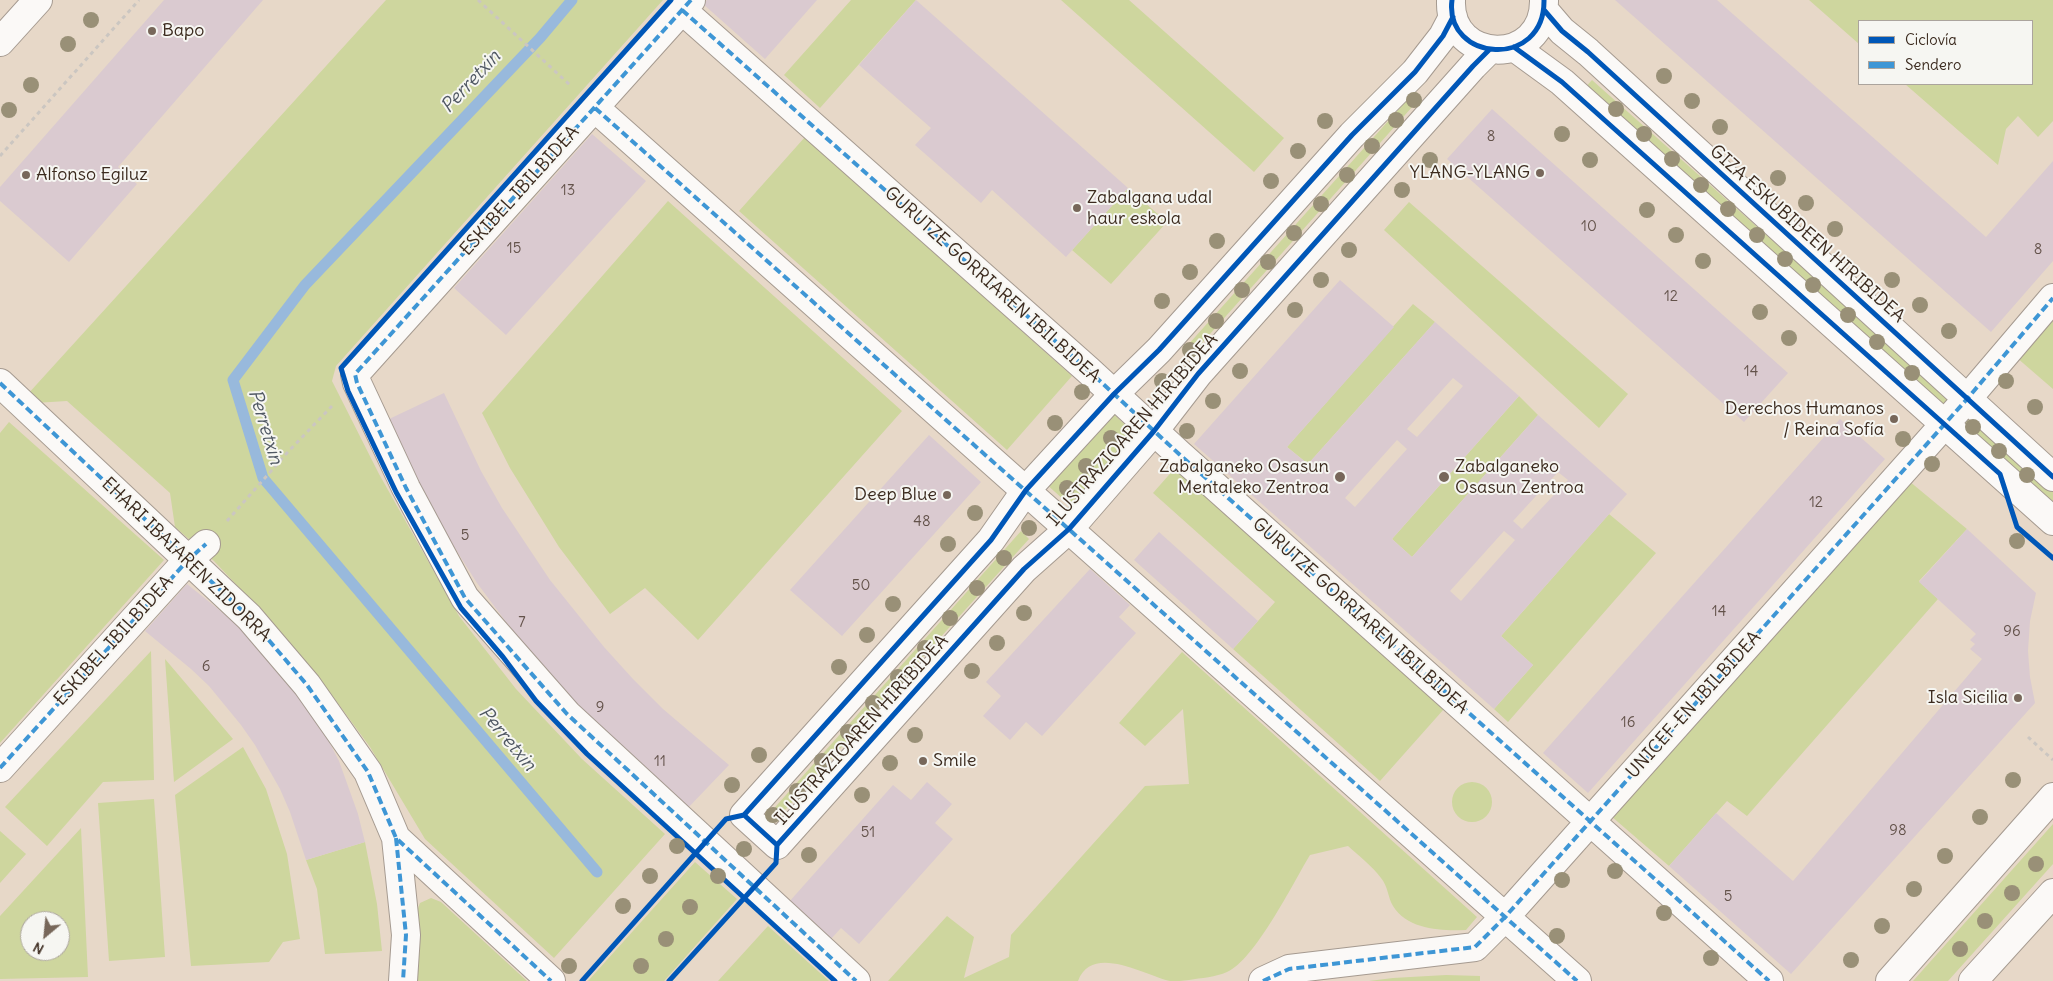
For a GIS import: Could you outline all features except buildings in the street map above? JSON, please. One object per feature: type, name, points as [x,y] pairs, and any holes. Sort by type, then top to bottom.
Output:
[{"type":"street","points":[[4,34],[38,0]]},
{"type":"street","name":"ESKIBEL IBILBIDEA","points":[[687,5],[587,100],[355,374],[357,383],[406,488],[465,598],[567,714],[856,981]]},
{"type":"street","name":"GURUTZE GORRIAREN IBILBIDEA","points":[[687,5],[1154,431],[1769,981]]},
{"type":"street","name":"ILUSTRAZIOAREN HIRIBIDEA","points":[[1452,8],[1443,36],[1415,72],[1352,134],[1166,342],[1114,394],[1026,490],[991,540],[744,815],[778,845],[1024,569],[1069,529],[1154,431],[1198,374],[1472,66],[1502,49],[1526,42],[1541,22],[1544,5]]},
{"type":"street","name":"GIZA ESKUBIDEEN HIRIBIDEA","points":[[1544,5],[1562,31],[2053,477]]},
{"type":"street","points":[[1452,8],[1462,35],[1470,42],[1502,49],[1562,82],[2053,521]]},
{"type":"street","points":[[587,100],[1577,981]]},
{"type":"street","name":"UNICEF-EN IBILBIDEA","points":[[1263,981],[1289,968],[1475,947],[1505,917],[1967,399],[2053,298]]},
{"type":"street","name":"EHARI IBAIAREN ZIDORRA","points":[[0,383],[197,552],[307,685],[368,772],[396,838],[549,979]]},
{"type":"street","name":"ESKIBEL IBILBIDEA","points":[[0,768],[197,552]]},
{"type":"street","points":[[1890,981],[2053,797]]},
{"type":"street","points":[[396,838],[406,935],[403,981]]},
{"type":"street","points":[[1973,981],[2053,893]]},
{"type":"path","points":[[0,156],[139,0]]},
{"type":"path","points":[[478,0],[587,100]]},
{"type":"path","points":[[197,552],[332,406]]},
{"type":"path","points":[[2028,737],[2053,760]]},
{"type":"green space","points":[[386,0],[663,0],[336,366],[332,381],[379,474],[459,616],[516,689],[582,759],[665,834],[554,958],[425,839],[370,747],[317,675],[214,561],[175,527],[170,493],[67,401],[35,403],[27,395]]},
{"type":"green space","points":[[851,0],[916,0],[820,108],[784,75]]},
{"type":"green space","points":[[1061,0],[1129,0],[1284,138],[1254,172]]},
{"type":"green space","points":[[1809,0],[2053,0],[2053,121],[2038,137],[2018,116],[2006,129],[1998,165],[1906,85],[2033,85],[2033,20],[1858,20],[1858,43]]},
{"type":"green space","points":[[1592,80],[2053,490],[2053,506],[1582,91]]},
{"type":"green space","points":[[1415,91],[1421,97],[1194,352],[1188,353],[1187,346]]},
{"type":"green space","points":[[805,137],[1072,376],[1007,450],[739,211]]},
{"type":"green space","points":[[1128,188],[1167,222],[1111,284],[1072,250]]},
{"type":"green space","points":[[668,201],[902,411],[698,640],[645,588],[610,614],[559,547],[510,468],[482,413]]},
{"type":"green space","points":[[1409,202],[1628,394],[1599,428],[1384,230]]},
{"type":"green space","points":[[1413,304],[1435,322],[1308,464],[1287,447]]},
{"type":"green space","points":[[2053,315],[2053,389],[2016,357]]},
{"type":"green space","points":[[1519,396],[1538,415],[1412,557],[1392,539]]},
{"type":"green space","points":[[1110,411],[1139,437],[1074,509],[1045,483]]},
{"type":"green space","points":[[9,422],[164,560],[0,743],[0,433]]},
{"type":"green space","points":[[1175,468],[1444,709],[1380,781],[1233,649],[1275,602],[1153,493]]},
{"type":"green space","points":[[1909,481],[1967,529],[1919,581],[1938,599],[1747,816],[1727,801],[1669,866],[1611,816]]},
{"type":"green space","points":[[1609,514],[1656,553],[1508,722],[1494,709],[1533,665],[1501,636]]},
{"type":"green space","points":[[1021,531],[1029,539],[776,820],[771,822],[768,820],[769,814]]},
{"type":"green space","points":[[151,651],[154,780],[103,782],[47,846],[5,807]]},
{"type":"green space","points":[[1182,652],[1477,917],[1466,930],[1436,929],[1407,920],[1393,906],[1381,878],[1370,865],[1348,846],[1310,855],[1273,920],[1249,953],[1238,965],[1218,975],[1170,981],[1120,964],[1106,963],[1095,964],[1085,970],[1078,981],[888,981],[947,916],[974,937],[964,978],[1009,957],[1011,935],[1145,786],[1189,784],[1183,709],[1145,746],[1119,723]]},
{"type":"green space","points":[[165,659],[233,739],[174,782]]},
{"type":"green space","points":[[243,747],[266,789],[287,854],[300,939],[283,942],[269,962],[191,966],[175,795]]},
{"type":"green space","points":[[1476,782],[1483,785],[1489,791],[1492,802],[1491,810],[1483,819],[1476,822],[1468,822],[1461,819],[1453,810],[1452,798],[1455,791],[1464,783]]},
{"type":"green space","points":[[154,799],[165,957],[109,961],[98,803]]},
{"type":"green space","points":[[2053,824],[2053,864],[1948,981],[1913,981]]},
{"type":"green space","points":[[81,828],[88,977],[0,979],[0,916]]},
{"type":"green space","points":[[0,831],[26,854],[0,883]]},
{"type":"green space","points":[[365,842],[377,904],[382,951],[325,954],[317,889],[306,860]]},
{"type":"green space","points":[[695,862],[737,899],[664,981],[588,981]]},
{"type":"green space","points":[[431,898],[441,902],[527,981],[416,981],[416,913],[420,903]]},
{"type":"green space","points":[[768,926],[829,981],[718,981]]},
{"type":"green space","points":[[1446,975],[1480,976],[1480,981],[1369,981],[1393,978]]},
{"type":"waterway","name":"Perretxin","points":[[572,0],[540,38],[305,285],[233,380],[263,478],[597,872]]},
{"type":"marked path","points":[[691,0],[355,374],[357,383],[406,488],[465,598],[567,714],[856,981]]},
{"type":"marked path","points":[[682,10],[1088,370],[1179,454],[1769,981]]},
{"type":"marked path","points":[[595,108],[1577,981]]},
{"type":"marked path","points":[[1263,981],[1289,969],[1475,947],[1505,917],[1967,399],[2053,298]]},
{"type":"marked path","points":[[0,383],[249,617],[307,685],[368,772],[396,838],[551,981]]},
{"type":"marked path","points":[[0,768],[188,560],[206,544]]},
{"type":"marked path","points":[[396,838],[406,935],[403,981]]},
{"type":"cycle path","points":[[671,0],[341,368],[348,391],[396,492],[461,608],[503,657],[536,701],[587,754],[835,981]]},
{"type":"cycle path","points":[[1452,0],[1454,21],[1463,36],[1478,46],[1495,50],[1513,47],[1529,38],[1540,23],[1544,0]]},
{"type":"cycle path","points":[[1544,10],[1562,31],[1588,52],[2053,477]]},
{"type":"cycle path","points":[[1453,17],[1443,36],[1415,72],[1352,135],[1159,350],[1114,394],[1026,490],[991,540],[744,815],[777,845],[1024,569],[1069,529],[1154,431],[1198,374],[1489,50]]},
{"type":"cycle path","points":[[1514,47],[1562,82],[2000,474],[2017,527],[2053,558]]},
{"type":"cycle path","points":[[582,981],[726,819],[744,815]]},
{"type":"cycle path","points":[[669,981],[776,863],[777,845]]},
{"type":"place","name":"Bapo","points":[[152,31]]},
{"type":"place","name":"YLANG-YLANG","points":[[1540,173]]},
{"type":"place","name":"Alfonso Egiluz","points":[[26,175]]},
{"type":"place","name":"Zabalgana udal haur eskola","points":[[1077,208]]},
{"type":"place","name":"Derechos Humanos / Reina Sofía","points":[[1894,419]]},
{"type":"place","name":"Zabalganeko Osasun Mentaleko Zentroa","points":[[1340,477]]},
{"type":"place","name":"Zabalganeko Osasun Zentroa","points":[[1444,477]]},
{"type":"place","name":"Deep Blue","points":[[947,495]]},
{"type":"place","name":"Isla Sicilia","points":[[2018,698]]},
{"type":"place","name":"Smile","points":[[923,761]]}]
